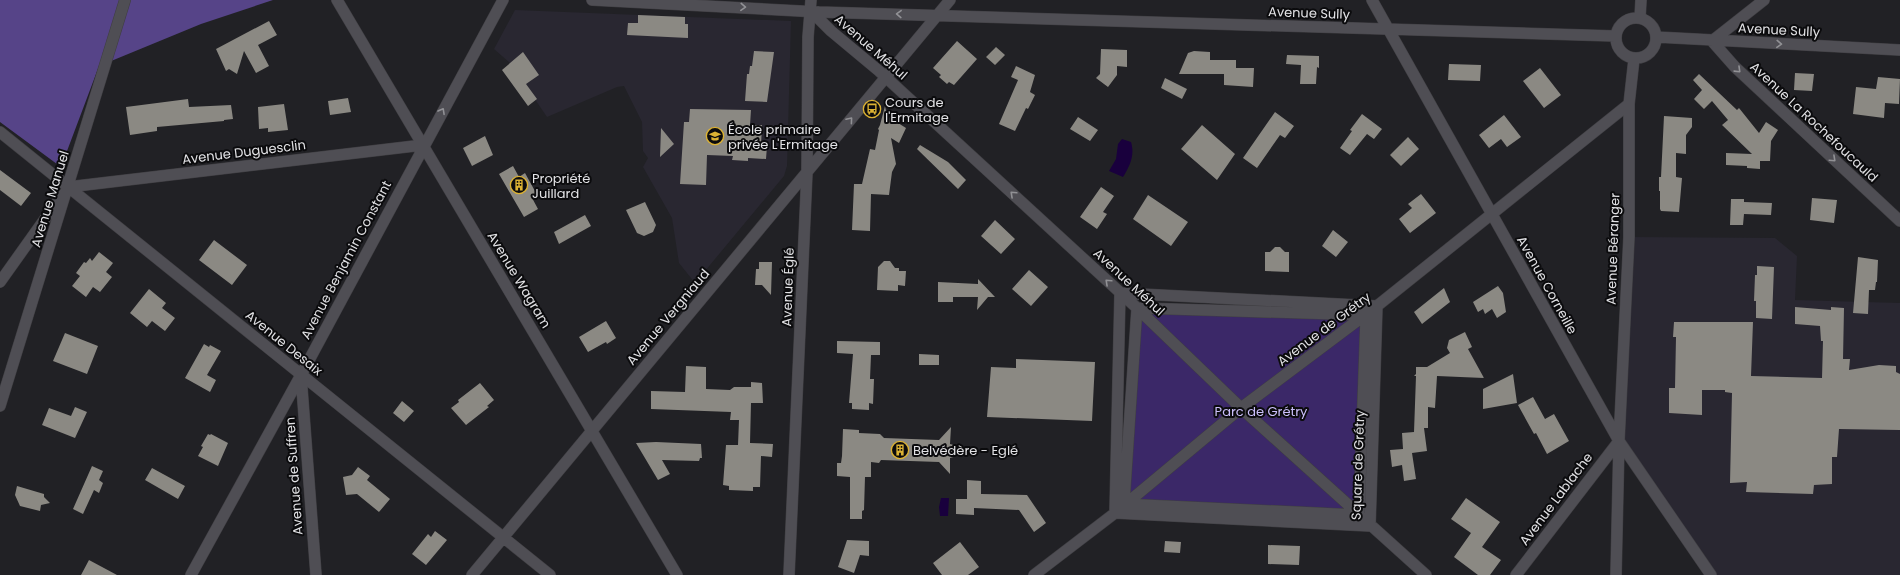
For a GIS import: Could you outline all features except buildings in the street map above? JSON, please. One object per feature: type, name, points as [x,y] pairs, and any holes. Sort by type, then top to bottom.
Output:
[{"type":"street","name":"Avenue Manuel","points":[[0,406],[125,0]]},
{"type":"street","name":"Avenue Wagram","points":[[337,0],[677,575]]},
{"type":"street","name":"Avenue Benjamin Constant","points":[[191,575],[301,375],[423,145],[503,0]]},
{"type":"street","name":"Avenue Sully","points":[[592,0],[811,5],[938,15],[1615,36]]},
{"type":"street","name":"Avenue Vergniaud","points":[[472,575],[950,0]]},
{"type":"street","name":"Avenue Corneille","points":[[1372,0],[1619,441],[1711,575]]},
{"type":"street","points":[[1640,18],[1641,0]]},
{"type":"street","points":[[1712,41],[1764,0]]},
{"type":"street","name":"Avenue Méhul","points":[[811,5],[831,31],[886,77],[1137,308],[1241,408],[1426,575]]},
{"type":"street","name":"Avenue Églé","points":[[789,575],[807,172],[808,37],[811,5]]},
{"type":"street","points":[[1640,18],[1651,25],[1656,37],[1654,48],[1650,53],[1640,59],[1634,59],[1627,57],[1618,49],[1615,36],[1617,29],[1627,20],[1640,18]]},
{"type":"street","name":"Avenue Sully","points":[[1656,37],[1900,50]]},
{"type":"street","name":"Avenue La Rochefoucauld","points":[[1712,41],[1735,67],[1900,221]]},
{"type":"street","name":"Avenue Béranger","points":[[1616,575],[1619,441],[1629,237],[1629,104],[1634,59]]},
{"type":"street","name":"Avenue de Grétry","points":[[1034,575],[1115,513],[1241,408],[1377,306],[1629,104]]},
{"type":"street","name":"Avenue Desaix","points":[[0,132],[550,575]]},
{"type":"street","name":"Avenue Duguesclin","points":[[68,186],[423,145]]},
{"type":"street","points":[[0,282],[68,186]]},
{"type":"street","points":[[1115,513],[1120,293],[1377,306]]},
{"type":"street","name":"Square de Grétry","points":[[1115,513],[1370,526],[1377,306]]},
{"type":"street","points":[[1124,504],[1137,308],[1366,314]]},
{"type":"street","name":"Square de Grétry","points":[[1124,504],[1359,515],[1366,314]]},
{"type":"street","name":"Avenue de Suffren","points":[[301,375],[316,575]]},
{"type":"street","name":"Avenue Lablache","points":[[1516,575],[1619,441]]},
{"type":"shaded area","points":[[0,0],[273,0],[201,24],[99,66],[61,167],[0,122]]},
{"type":"shaded area","name":"École primaire privée L'Ermitage","points":[[515,10],[791,21],[787,166],[784,176],[695,283],[679,263],[672,218],[643,167],[648,158],[643,151],[642,122],[624,86],[617,87],[547,117],[511,64],[494,49]]},
{"type":"shaded area","points":[[1122,139],[1131,142],[1132,147],[1130,165],[1123,177],[1109,171],[1116,159],[1118,144]]},
{"type":"shaded area","points":[[1629,237],[1775,238],[1797,256],[1795,300],[1900,303],[1900,575],[1711,575],[1619,441]]},
{"type":"shaded area","points":[[941,498],[949,498],[948,516],[940,516],[939,507]]},
{"type":"green space","name":"Parc de Grétry","points":[[1137,308],[1366,315],[1359,515],[1124,504]]},
{"type":"place","name":"Cours de l'Ermitage","points":[[872,109]]},
{"type":"place","name":"École primaire privée L'Ermitage","points":[[715,136]]},
{"type":"place","name":"Propriété Juillard","points":[[519,185]]},
{"type":"place","name":"Belvédère - Eglé","points":[[900,450]]}]
